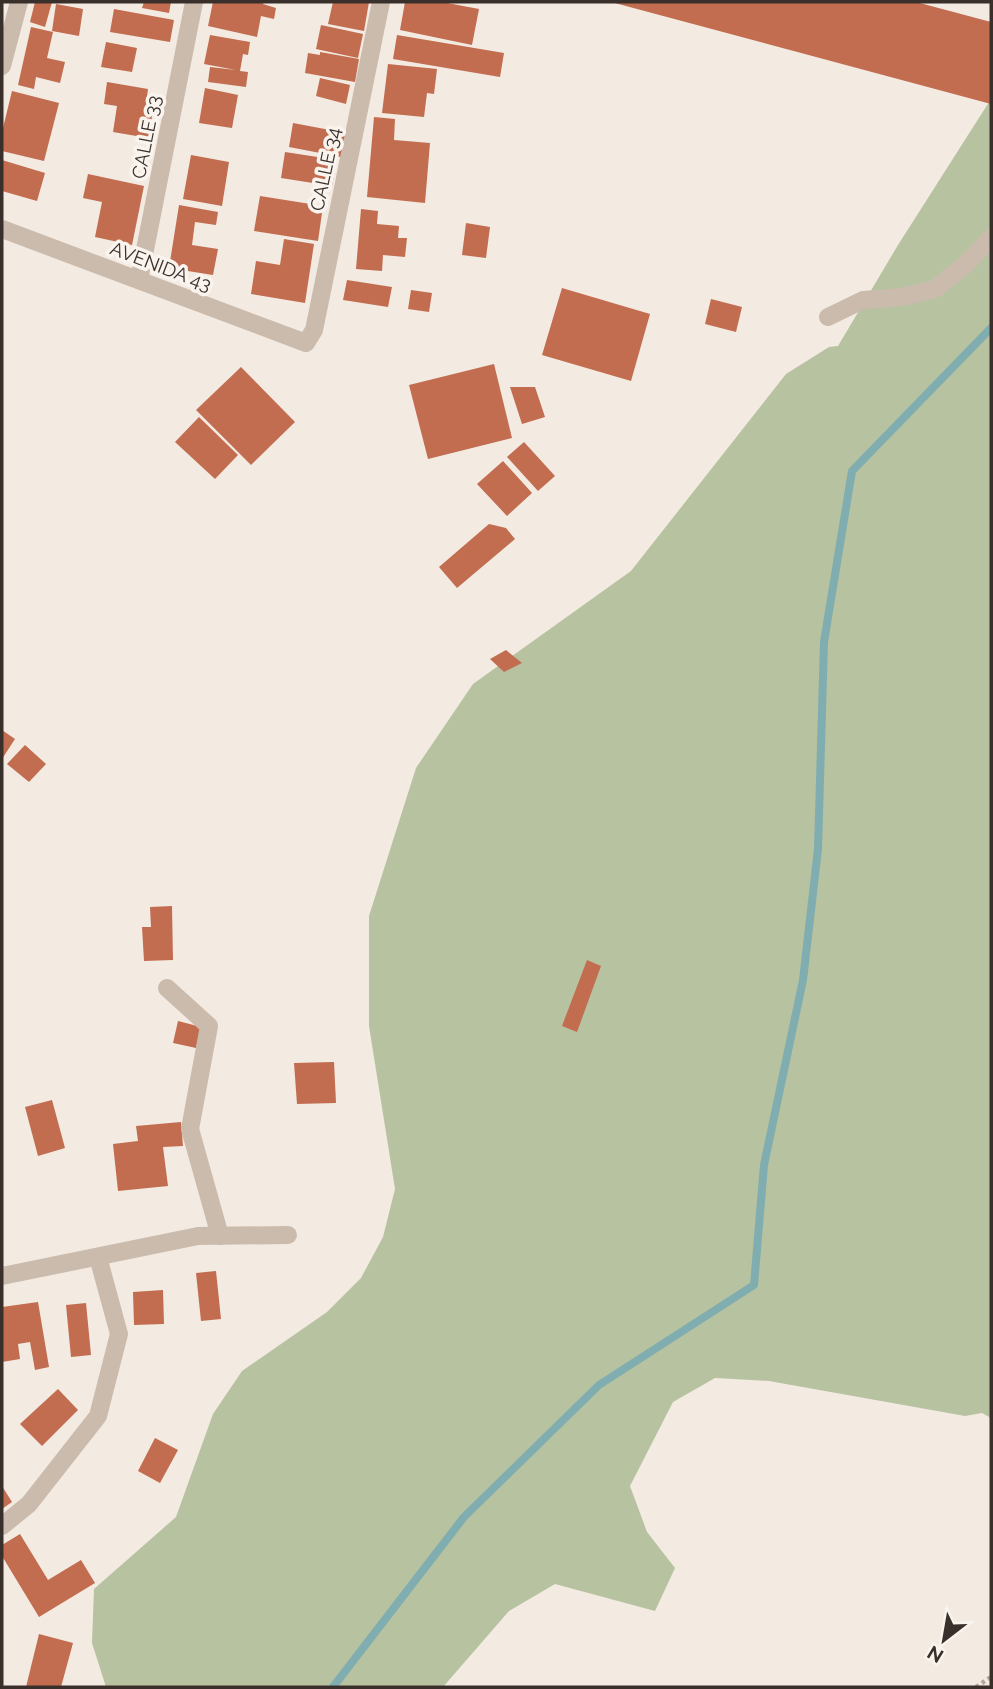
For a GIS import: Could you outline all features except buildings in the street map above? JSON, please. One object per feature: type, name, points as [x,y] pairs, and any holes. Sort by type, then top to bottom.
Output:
[{"type":"street","points":[[2,66],[19,2]]},
{"type":"street","name":"CALLE 33","points":[[139,280],[194,2]]},
{"type":"street","name":"CALLE 34","points":[[306,343],[314,330],[381,2]]},
{"type":"street","name":"AVENIDA 43","points":[[2,229],[306,343]]},
{"type":"street","points":[[828,317],[863,300],[902,297],[935,289],[966,264],[991,238]]},
{"type":"street","points":[[167,988],[209,1026],[190,1129],[220,1236]]},
{"type":"street","points":[[2,1276],[198,1236],[288,1235]]},
{"type":"street","points":[[2,1526],[29,1504],[98,1416],[119,1334],[98,1256]]},
{"type":"path","points":[[976,1687],[991,1677]]},
{"type":"green space","points":[[991,99],[991,1418],[982,1413],[965,1416],[769,1381],[715,1378],[673,1402],[630,1486],[647,1532],[675,1568],[655,1611],[555,1584],[509,1611],[443,1687],[106,1687],[92,1643],[94,1589],[176,1517],[213,1414],[242,1371],[327,1312],[361,1278],[383,1237],[395,1189],[369,1026],[369,916],[416,768],[473,684],[631,571],[786,374],[829,347],[838,346],[898,245]]},
{"type":"waterway","points":[[333,1687],[464,1517],[599,1385],[754,1285],[764,1165],[803,980],[818,849],[824,642],[852,471],[991,328]]}]
